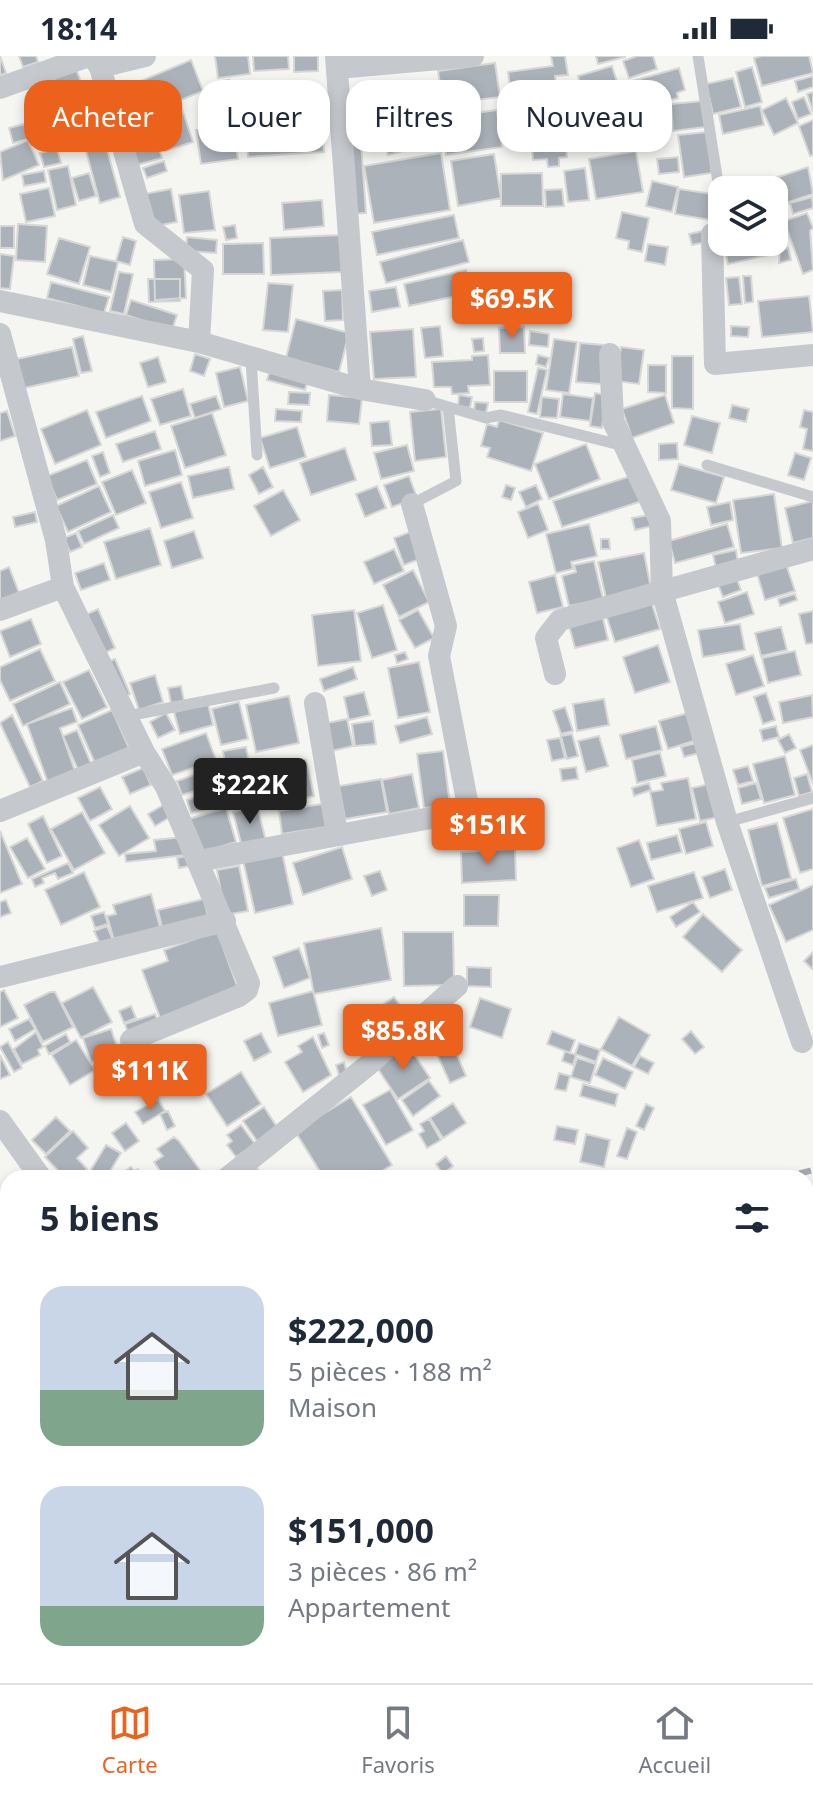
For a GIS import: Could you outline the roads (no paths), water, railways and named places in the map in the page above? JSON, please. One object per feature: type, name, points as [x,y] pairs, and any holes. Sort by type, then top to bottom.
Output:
[{"type":"street","points":[[0,88],[94,60],[145,56]]},
{"type":"street","points":[[360,389],[337,62],[473,56]]},
{"type":"street","points":[[94,60],[145,224],[203,270],[199,342]]},
{"type":"street","points":[[713,256],[715,364],[813,355]]},
{"type":"street","points":[[0,301],[199,342],[360,389],[425,400]]},
{"type":"street","points":[[0,334],[56,540],[63,587],[144,752],[166,787],[249,983],[247,990],[131,1040]]},
{"type":"street","points":[[610,354],[613,421],[660,521],[662,591],[727,822],[802,1042]]},
{"type":"street","points":[[198,861],[469,811],[439,656],[446,626],[412,504]]},
{"type":"street","points":[[555,674],[546,638],[560,620],[813,549]]},
{"type":"street","points":[[0,610],[63,587]]},
{"type":"street","points":[[315,703],[337,834]]},
{"type":"street","points":[[0,811],[144,752]]},
{"type":"street","points":[[0,977],[225,921]]},
{"type":"street","points":[[237,1170],[367,1066],[457,986]]},
{"type":"street","points":[[0,1121],[35,1170]]},
{"type":"lane","points":[[698,56],[717,176]]},
{"type":"lane","points":[[251,359],[257,455]]},
{"type":"lane","points":[[425,400],[486,418],[501,415],[624,446]]},
{"type":"lane","points":[[412,504],[456,481],[448,407]]},
{"type":"lane","points":[[707,465],[813,497]]},
{"type":"lane","points":[[127,716],[274,688]]},
{"type":"lane","points":[[727,822],[813,798]]}]
